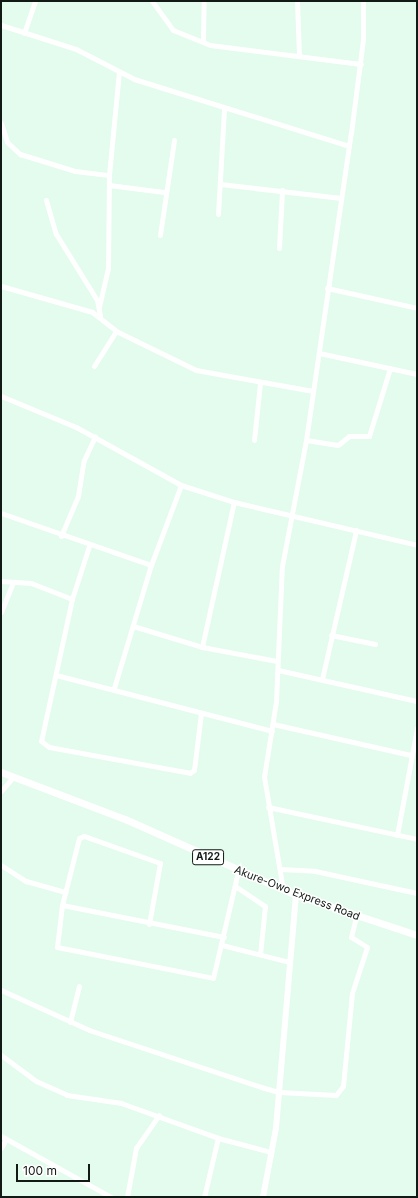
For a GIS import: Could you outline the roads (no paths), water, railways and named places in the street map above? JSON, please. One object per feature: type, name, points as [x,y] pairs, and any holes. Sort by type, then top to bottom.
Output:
[{"type":"highway","name":"Akure-Owo Express Road","points":[[1,772],[125,819],[282,890],[356,917],[417,935]]},
{"type":"main road","points":[[263,1197],[279,1092],[289,962],[296,895]]},
{"type":"street","points":[[24,33],[35,1]]},
{"type":"street","points":[[152,1],[173,30],[228,49],[299,55],[361,64]]},
{"type":"street","points":[[203,40],[204,1]]},
{"type":"street","points":[[297,1],[299,55]]},
{"type":"street","points":[[282,890],[280,868],[268,807],[264,777],[273,724],[278,670],[277,661],[282,566],[290,516],[306,440],[327,288],[361,64],[363,1]]},
{"type":"street","points":[[1,24],[24,33],[76,49],[119,72],[224,108],[349,146]]},
{"type":"street","points":[[100,316],[100,307],[108,269],[109,175],[119,72]]},
{"type":"street","points":[[218,214],[224,108]]},
{"type":"street","points":[[1,123],[7,142],[20,154],[96,176],[109,175]]},
{"type":"street","points":[[160,235],[164,192],[174,140]]},
{"type":"street","points":[[1,141],[7,142]]},
{"type":"street","points":[[220,184],[341,198]]},
{"type":"street","points":[[109,185],[164,192]]},
{"type":"street","points":[[279,248],[282,190]]},
{"type":"street","points":[[46,200],[60,243],[79,267],[100,307]]},
{"type":"street","points":[[1,286],[100,316],[116,332],[196,370],[260,383],[313,391]]},
{"type":"street","points":[[327,288],[417,308]]},
{"type":"street","points":[[94,366],[116,332]]},
{"type":"street","points":[[319,353],[417,374]]},
{"type":"street","points":[[306,440],[338,445],[349,436],[369,436],[390,368]]},
{"type":"street","points":[[254,440],[260,383]]},
{"type":"street","points":[[1,396],[95,436],[181,485],[234,502],[417,545]]},
{"type":"street","points":[[61,536],[78,496],[84,460],[95,436]]},
{"type":"street","points":[[114,688],[151,565],[181,485]]},
{"type":"street","points":[[202,647],[234,502]]},
{"type":"street","points":[[1,513],[89,546],[151,565]]},
{"type":"street","points":[[322,679],[356,530]]},
{"type":"street","points":[[89,546],[72,599],[41,737],[43,744],[49,747],[190,773],[194,770],[201,713]]},
{"type":"street","points":[[1,581],[31,583],[72,599]]},
{"type":"street","points":[[1,612],[13,583]]},
{"type":"street","points":[[133,626],[202,647],[277,661]]},
{"type":"street","points":[[331,635],[375,644]]},
{"type":"street","points":[[278,670],[417,701]]},
{"type":"street","points":[[56,675],[114,688],[201,713],[272,731]]},
{"type":"street","points":[[273,724],[411,756]]},
{"type":"street","points":[[397,835],[417,728]]},
{"type":"street","points":[[1,791],[13,777]]},
{"type":"street","points":[[268,807],[417,839]]},
{"type":"street","points":[[149,924],[159,861],[81,837],[62,905],[57,947],[210,978],[215,976],[238,871]]},
{"type":"street","points":[[1,866],[26,881],[66,892]]},
{"type":"street","points":[[280,868],[315,871],[417,893]]},
{"type":"street","points":[[235,886],[265,906],[260,954]]},
{"type":"street","points":[[62,905],[149,924],[224,937]]},
{"type":"street","points":[[1,990],[70,1022],[279,1092],[332,1095],[341,1090],[352,993],[366,947],[351,937],[356,917]]},
{"type":"street","points":[[222,945],[289,962]]},
{"type":"street","points":[[70,1022],[79,986]]},
{"type":"street","points":[[1,1055],[50,1089],[159,1115],[218,1138],[271,1152]]},
{"type":"street","points":[[127,1197],[136,1148],[159,1115]]},
{"type":"street","points":[[1,1136],[5,1141],[111,1197]]},
{"type":"street","points":[[204,1197],[218,1138]]},
{"type":"street","points":[[1,1148],[5,1141]]}]
